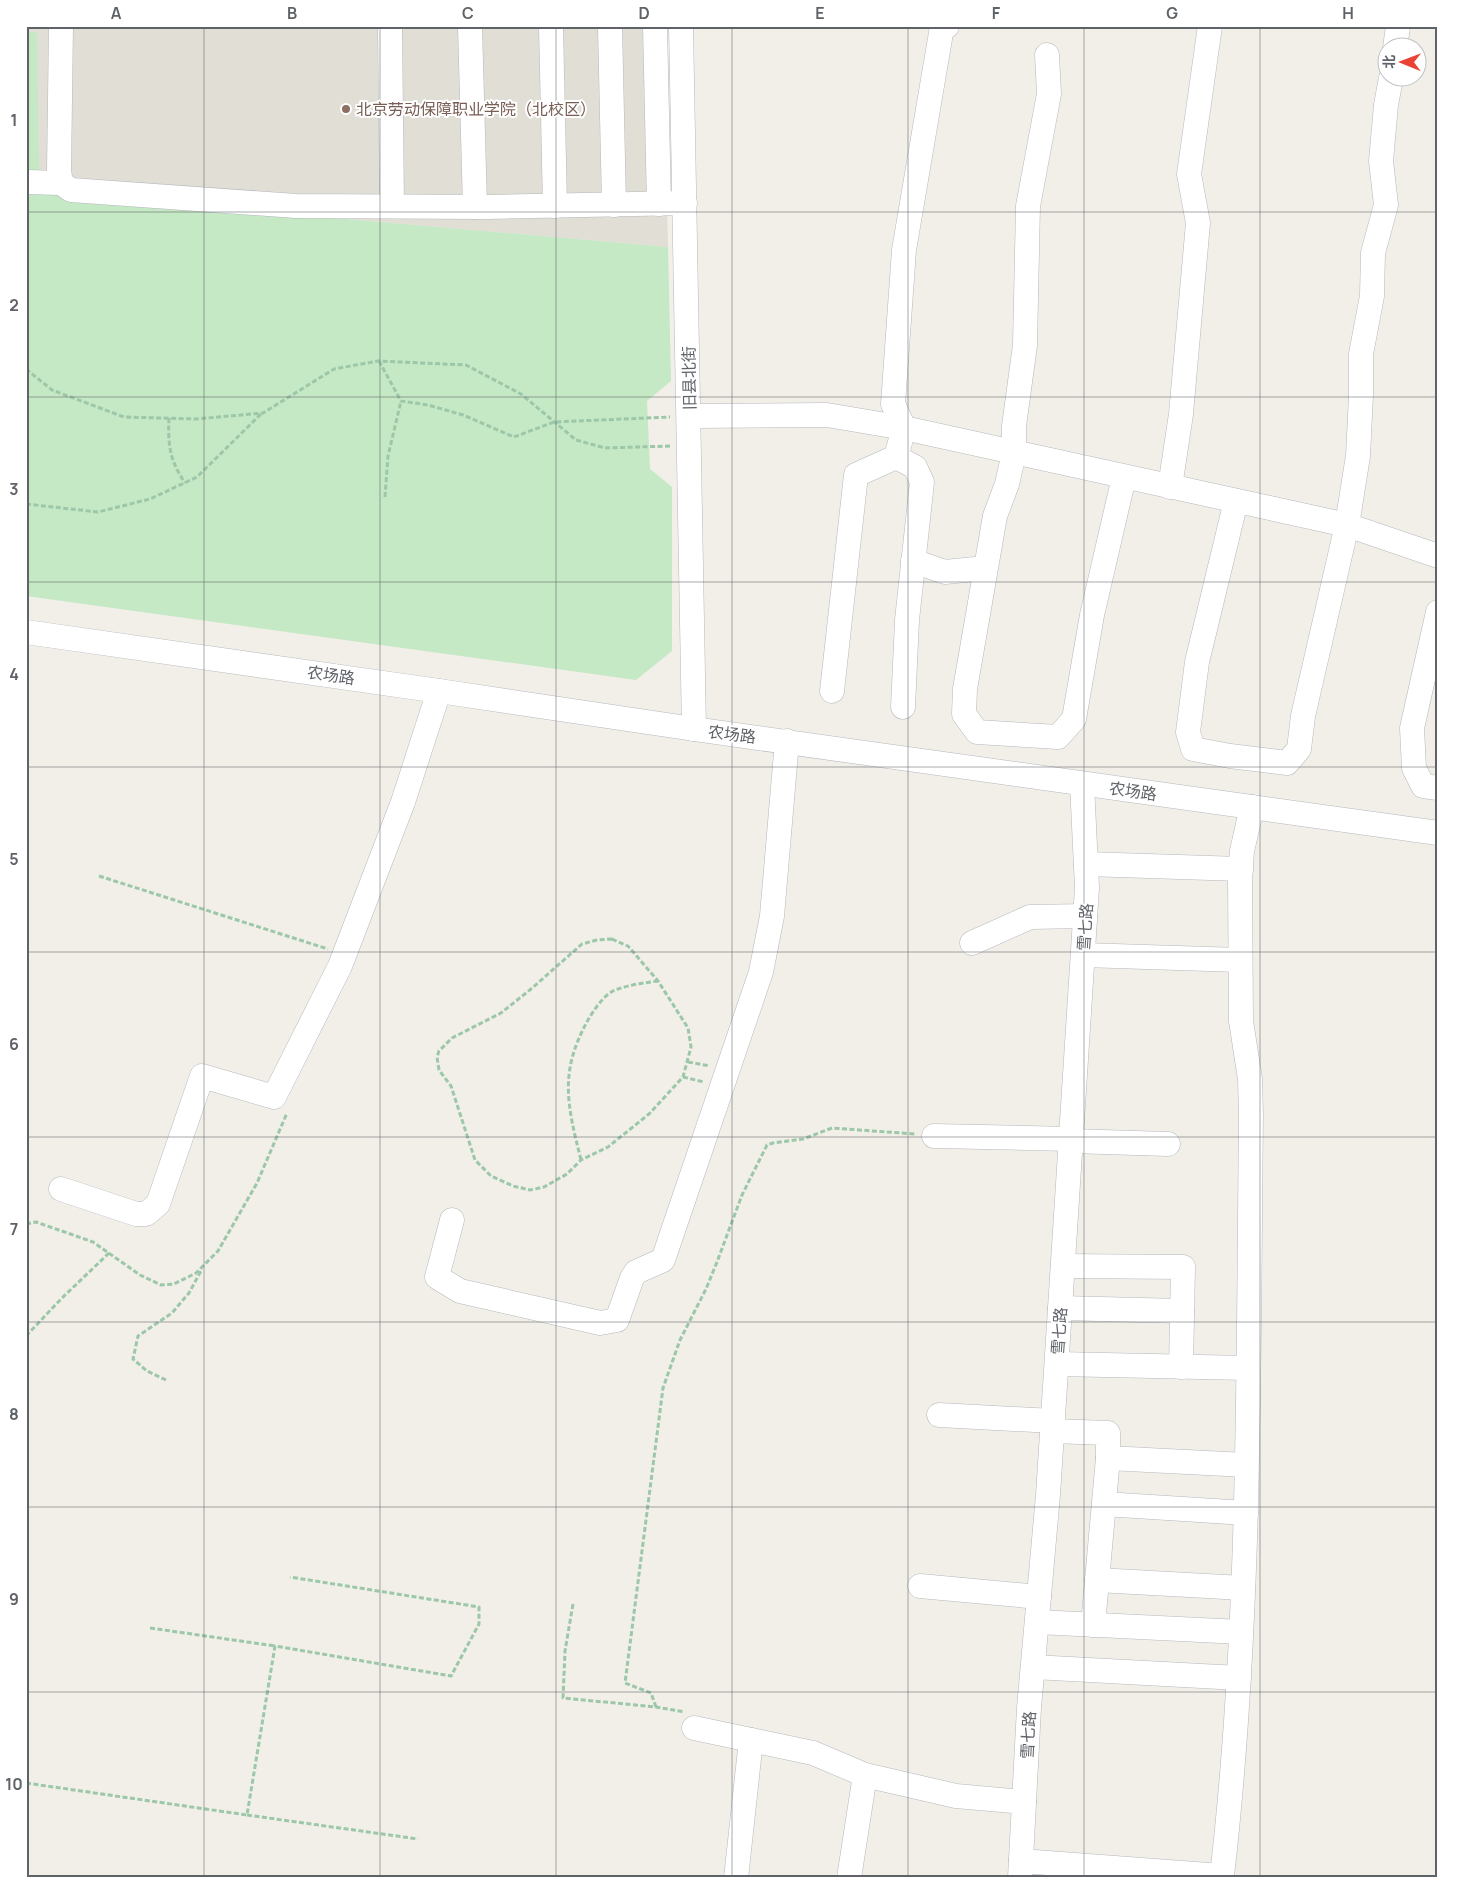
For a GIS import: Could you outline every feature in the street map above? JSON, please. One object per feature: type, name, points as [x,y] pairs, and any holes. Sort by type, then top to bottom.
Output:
[{"type":"street","points":[[61,26],[59,171],[61,183]]},
{"type":"street","points":[[390,26],[392,206]]},
{"type":"street","points":[[470,26],[475,207]]},
{"type":"street","points":[[550,26],[555,206]]},
{"type":"street","points":[[610,26],[614,205]]},
{"type":"street","points":[[655,26],[659,204]]},
{"type":"street","name":"旧县北街","points":[[681,26],[690,416],[694,729]]},
{"type":"street","points":[[896,457],[904,428],[893,404],[904,250],[942,27],[947,26]]},
{"type":"street","points":[[1170,487],[1181,414],[1198,223],[1189,174],[1210,26]]},
{"type":"street","points":[[1047,55],[1049,94],[1028,206],[1025,345],[1014,426],[1014,453],[1007,484],[995,516],[965,689],[964,714],[977,732],[1058,738],[1074,719],[1092,615],[1124,477]]},
{"type":"street","points":[[1236,501],[1197,662],[1188,732],[1192,749],[1287,763],[1299,749],[1302,716],[1347,525],[1358,456],[1362,395],[1361,354],[1372,296],[1373,253],[1386,205],[1382,161],[1389,88]]},
{"type":"street","points":[[26,182],[61,183],[71,190],[95,193],[296,206],[475,207],[685,203]]},
{"type":"street","points":[[690,416],[827,415],[904,428],[1347,525],[1438,556]]},
{"type":"street","points":[[896,457],[915,467],[922,482],[907,620],[903,707]]},
{"type":"street","points":[[832,691],[856,475],[896,457]]},
{"type":"street","points":[[913,561],[945,572],[985,568]]},
{"type":"street","points":[[1438,612],[1412,728],[1414,768],[1422,786],[1438,788]]},
{"type":"street","name":"农场路","points":[[26,632],[694,729],[1438,833]]},
{"type":"street","points":[[61,1190],[136,1214],[146,1214],[158,1204],[202,1076],[274,1097],[345,955],[403,802],[439,691]]},
{"type":"street","points":[[452,1220],[437,1276],[460,1291],[600,1323],[617,1320],[632,1278],[636,1272],[663,1260],[761,972],[772,916],[787,741]]},
{"type":"street","name":"雪七路","points":[[1021,1869],[1033,1667],[1053,1426],[1087,888],[1082,784]]},
{"type":"street","points":[[1021,1869],[1222,1877],[1231,1798],[1239,1678],[1246,1513],[1250,1079],[1241,1021],[1240,960],[1242,850],[1252,807]]},
{"type":"street","points":[[1086,864],[1241,869]]},
{"type":"street","points":[[972,943],[1030,917],[1085,916]]},
{"type":"street","points":[[1083,955],[1240,960]]},
{"type":"street","points":[[934,1136],[1168,1144]]},
{"type":"street","points":[[1063,1266],[1183,1267],[1182,1367]]},
{"type":"street","points":[[1060,1308],[1182,1311]]},
{"type":"street","points":[[1057,1364],[1248,1368]]},
{"type":"street","points":[[939,1415],[1108,1432],[1108,1458],[1093,1625]]},
{"type":"street","points":[[1108,1458],[1246,1465]]},
{"type":"street","points":[[1104,1504],[1246,1513]]},
{"type":"street","points":[[1097,1580],[1243,1588]]},
{"type":"street","points":[[920,1586],[1039,1597]]},
{"type":"street","points":[[1037,1622],[1241,1632]]},
{"type":"street","points":[[1033,1667],[1239,1678]]},
{"type":"street","points":[[694,1728],[813,1753],[865,1775],[956,1796],[1024,1802]]},
{"type":"street","points":[[736,1878],[751,1740]]},
{"type":"street","points":[[849,1878],[865,1775]]},
{"type":"path","points":[[378,361],[400,401],[388,456],[386,496]]},
{"type":"path","points":[[26,504],[98,512],[150,499],[197,476],[263,413],[334,369],[378,361],[466,365],[521,394],[576,440],[605,448],[690,446]]},
{"type":"path","points":[[26,369],[52,390],[124,417],[196,418],[263,413]]},
{"type":"path","points":[[400,401],[446,410],[514,437],[554,422],[690,416]]},
{"type":"path","points":[[169,418],[168,443],[176,470],[185,482]]},
{"type":"path","points":[[99,876],[345,955]]},
{"type":"path","points":[[612,939],[628,946],[658,980],[688,1028],[691,1048],[683,1077],[649,1114],[608,1147],[581,1160],[567,1174],[544,1187],[530,1190],[513,1186],[491,1176],[475,1160],[451,1086],[439,1070],[437,1057],[439,1050],[452,1038],[501,1013],[582,944],[612,939]]},
{"type":"path","points":[[581,1160],[568,1100],[569,1068],[580,1035],[594,1010],[611,992],[631,985],[658,980]]},
{"type":"path","points":[[26,1224],[36,1222],[93,1242],[140,1275],[161,1285],[174,1284],[196,1273],[218,1251],[257,1183],[291,1104]]},
{"type":"path","points":[[656,1707],[651,1693],[625,1683],[663,1388],[680,1340],[706,1289],[742,1195],[755,1168],[767,1145],[804,1139],[817,1132],[832,1128],[934,1136]]},
{"type":"path","points":[[26,1336],[62,1298],[110,1254]]},
{"type":"path","points":[[166,1380],[146,1371],[133,1359],[138,1336],[172,1313],[189,1293],[204,1264]]},
{"type":"path","points":[[150,1628],[276,1646],[451,1676],[479,1624],[479,1607],[290,1577]]},
{"type":"path","points":[[573,1604],[565,1651],[563,1698],[680,1710],[691,1715],[694,1728]]},
{"type":"path","points":[[247,1814],[276,1646]]},
{"type":"path","points":[[26,1783],[418,1839]]},
{"type":"shaded area","name":"北京劳动保障职业学院（北校区）","points":[[26,26],[663,26],[668,247],[26,191]]},
{"type":"green space","points":[[26,32],[37,32],[39,170],[26,170]]},
{"type":"green space","points":[[26,191],[668,247],[671,381],[647,401],[650,469],[672,487],[672,651],[636,680],[26,596]]},
{"type":"place","name":"北京劳动保障职业学院（北校区）","points":[[346,109]]}]
